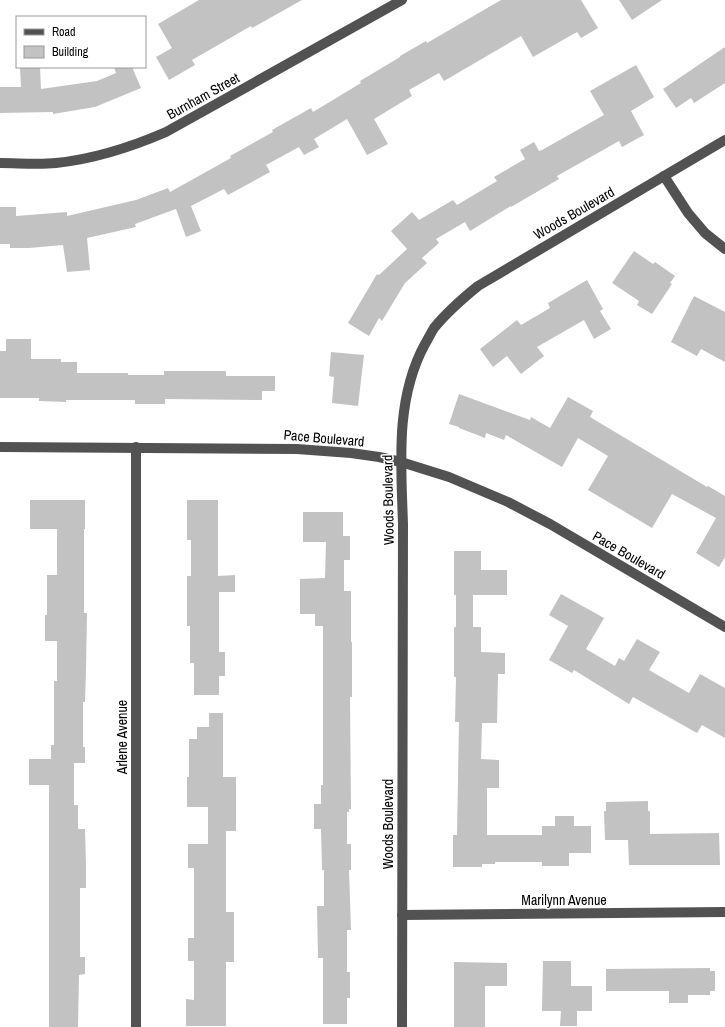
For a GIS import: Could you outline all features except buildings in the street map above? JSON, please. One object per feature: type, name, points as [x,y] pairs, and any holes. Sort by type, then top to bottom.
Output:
[{"type":"street","name":"Burnham Street","points":[[0,162],[55,163],[97,157],[133,146],[166,132],[402,0]]},
{"type":"street","name":"Woods Boulevard","points":[[402,1027],[403,524],[401,462],[404,405],[418,356],[433,330],[454,306],[478,286],[725,140]]},
{"type":"street","points":[[664,176],[688,213],[705,233],[725,250]]},
{"type":"street","name":"Pace Boulevard","points":[[0,447],[258,448],[317,450],[379,457],[401,462],[455,479],[508,502],[550,524],[725,627]]},
{"type":"street","name":"Arlene Avenue","points":[[136,448],[136,1027]]},
{"type":"street","name":"Marilynn Avenue","points":[[402,915],[725,912]]}]
